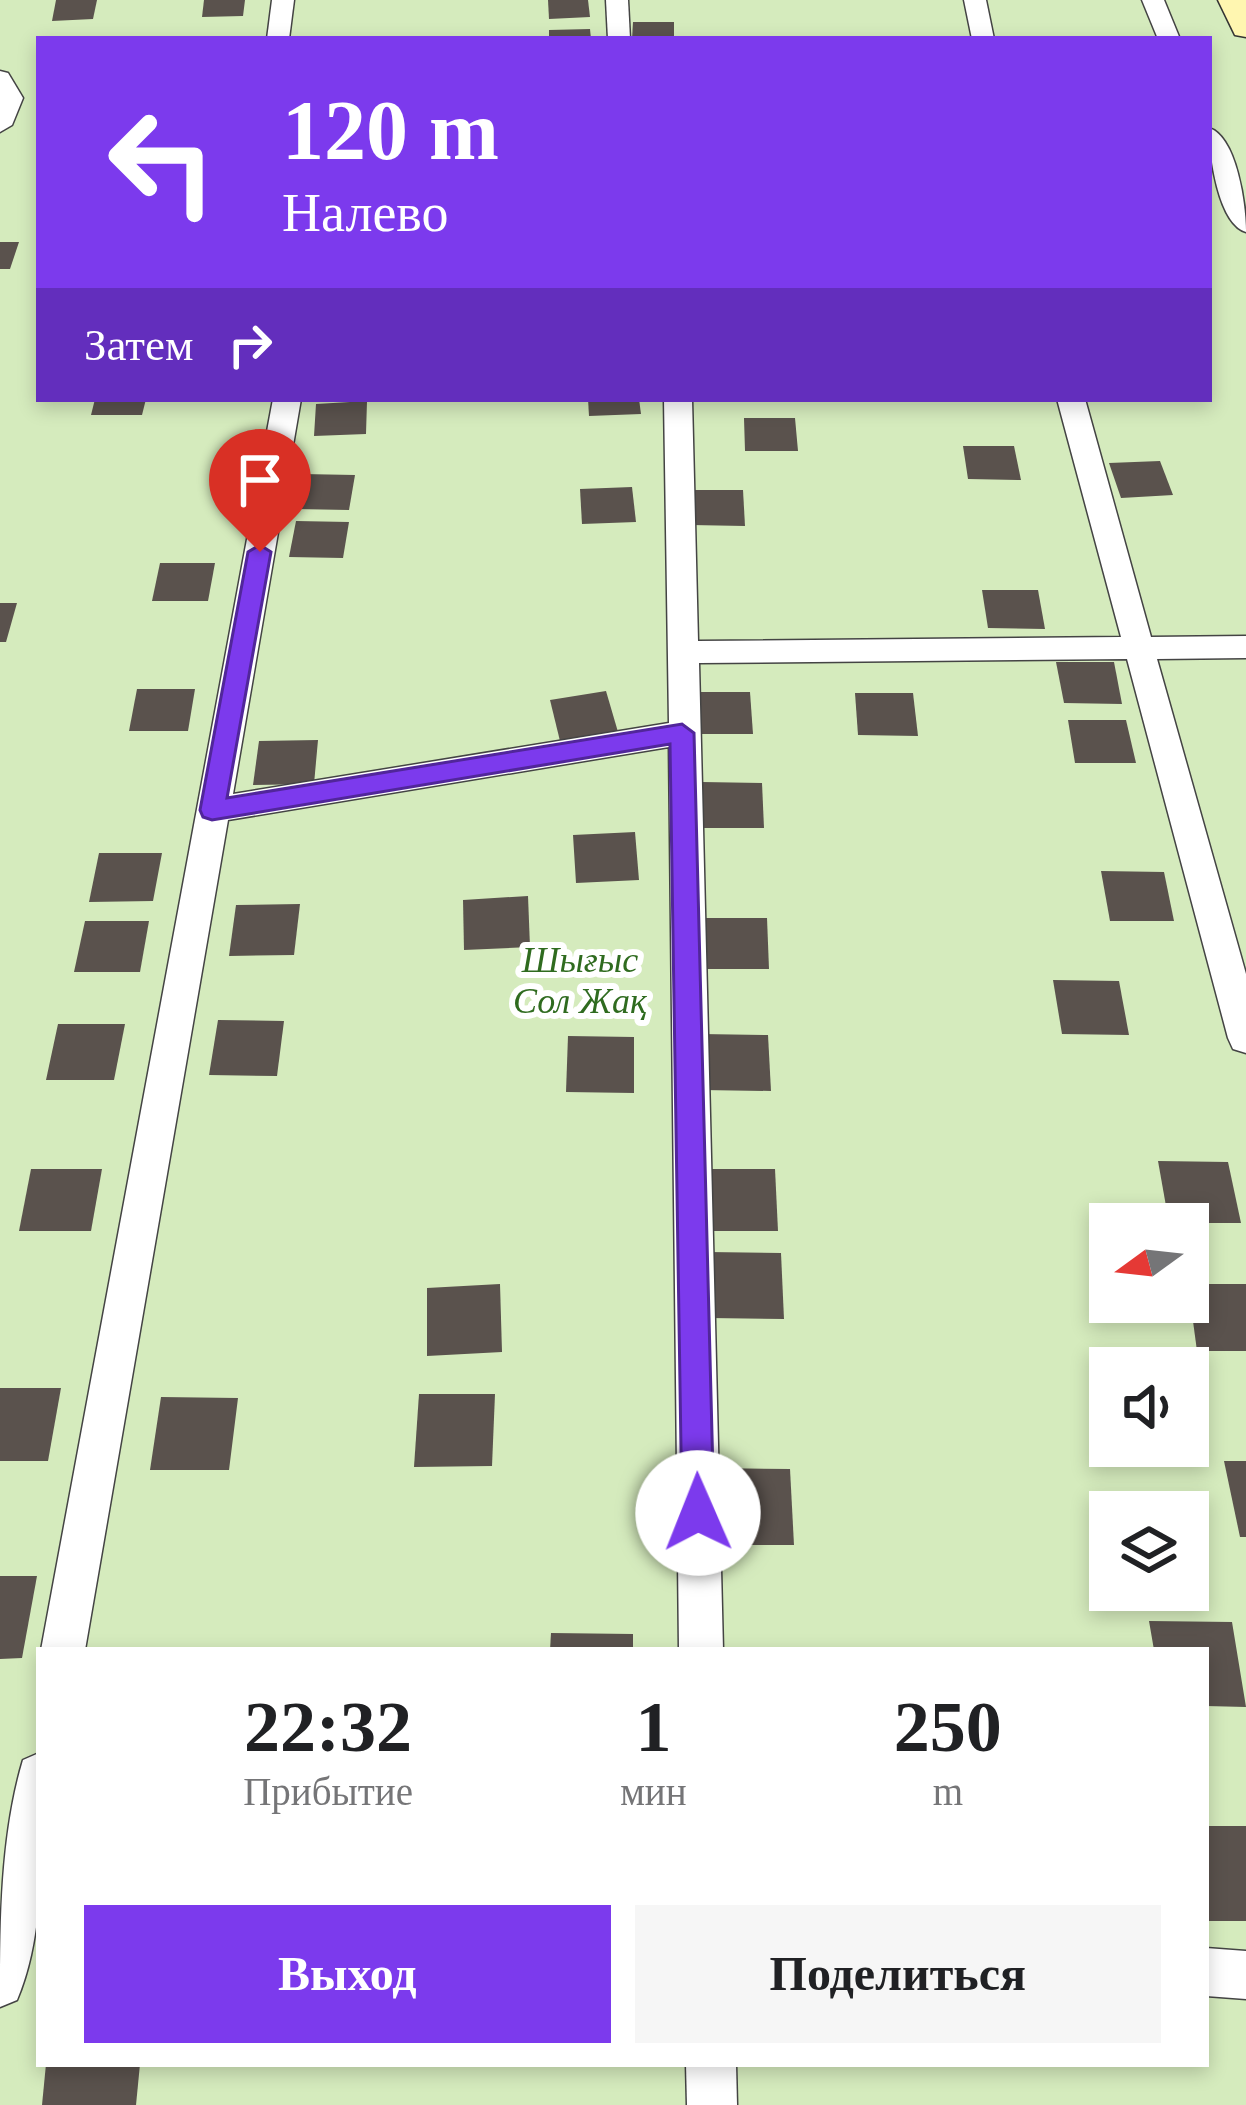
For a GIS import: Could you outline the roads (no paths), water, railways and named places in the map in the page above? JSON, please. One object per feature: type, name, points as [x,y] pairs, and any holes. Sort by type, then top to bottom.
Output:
[{"type":"street","points":[[278,36],[283,0]]},
{"type":"street","points":[[617,0],[619,36]]},
{"type":"street","points":[[975,0],[982,36]]},
{"type":"street","points":[[1154,0],[1168,36]]},
{"type":"street","points":[[1233,0],[1246,28]]},
{"type":"street","points":[[0,79],[11,98],[0,125]]},
{"type":"street","points":[[1212,142],[1246,225]]},
{"type":"street","points":[[64,1647],[286,402]]},
{"type":"street","points":[[678,402],[701,1647]]},
{"type":"street","points":[[1072,402],[1246,1038]]},
{"type":"street","points":[[682,652],[1246,647]]},
{"type":"street","points":[[212,810],[682,733]]},
{"type":"street","points":[[0,1984],[36,1792]]},
{"type":"street","points":[[1209,1972],[1246,1975]]},
{"type":"street","points":[[711,2067],[712,2105]]},
{"type":"park label","name":"Шығыс Сол Жақ","points":[[580,980]]}]
